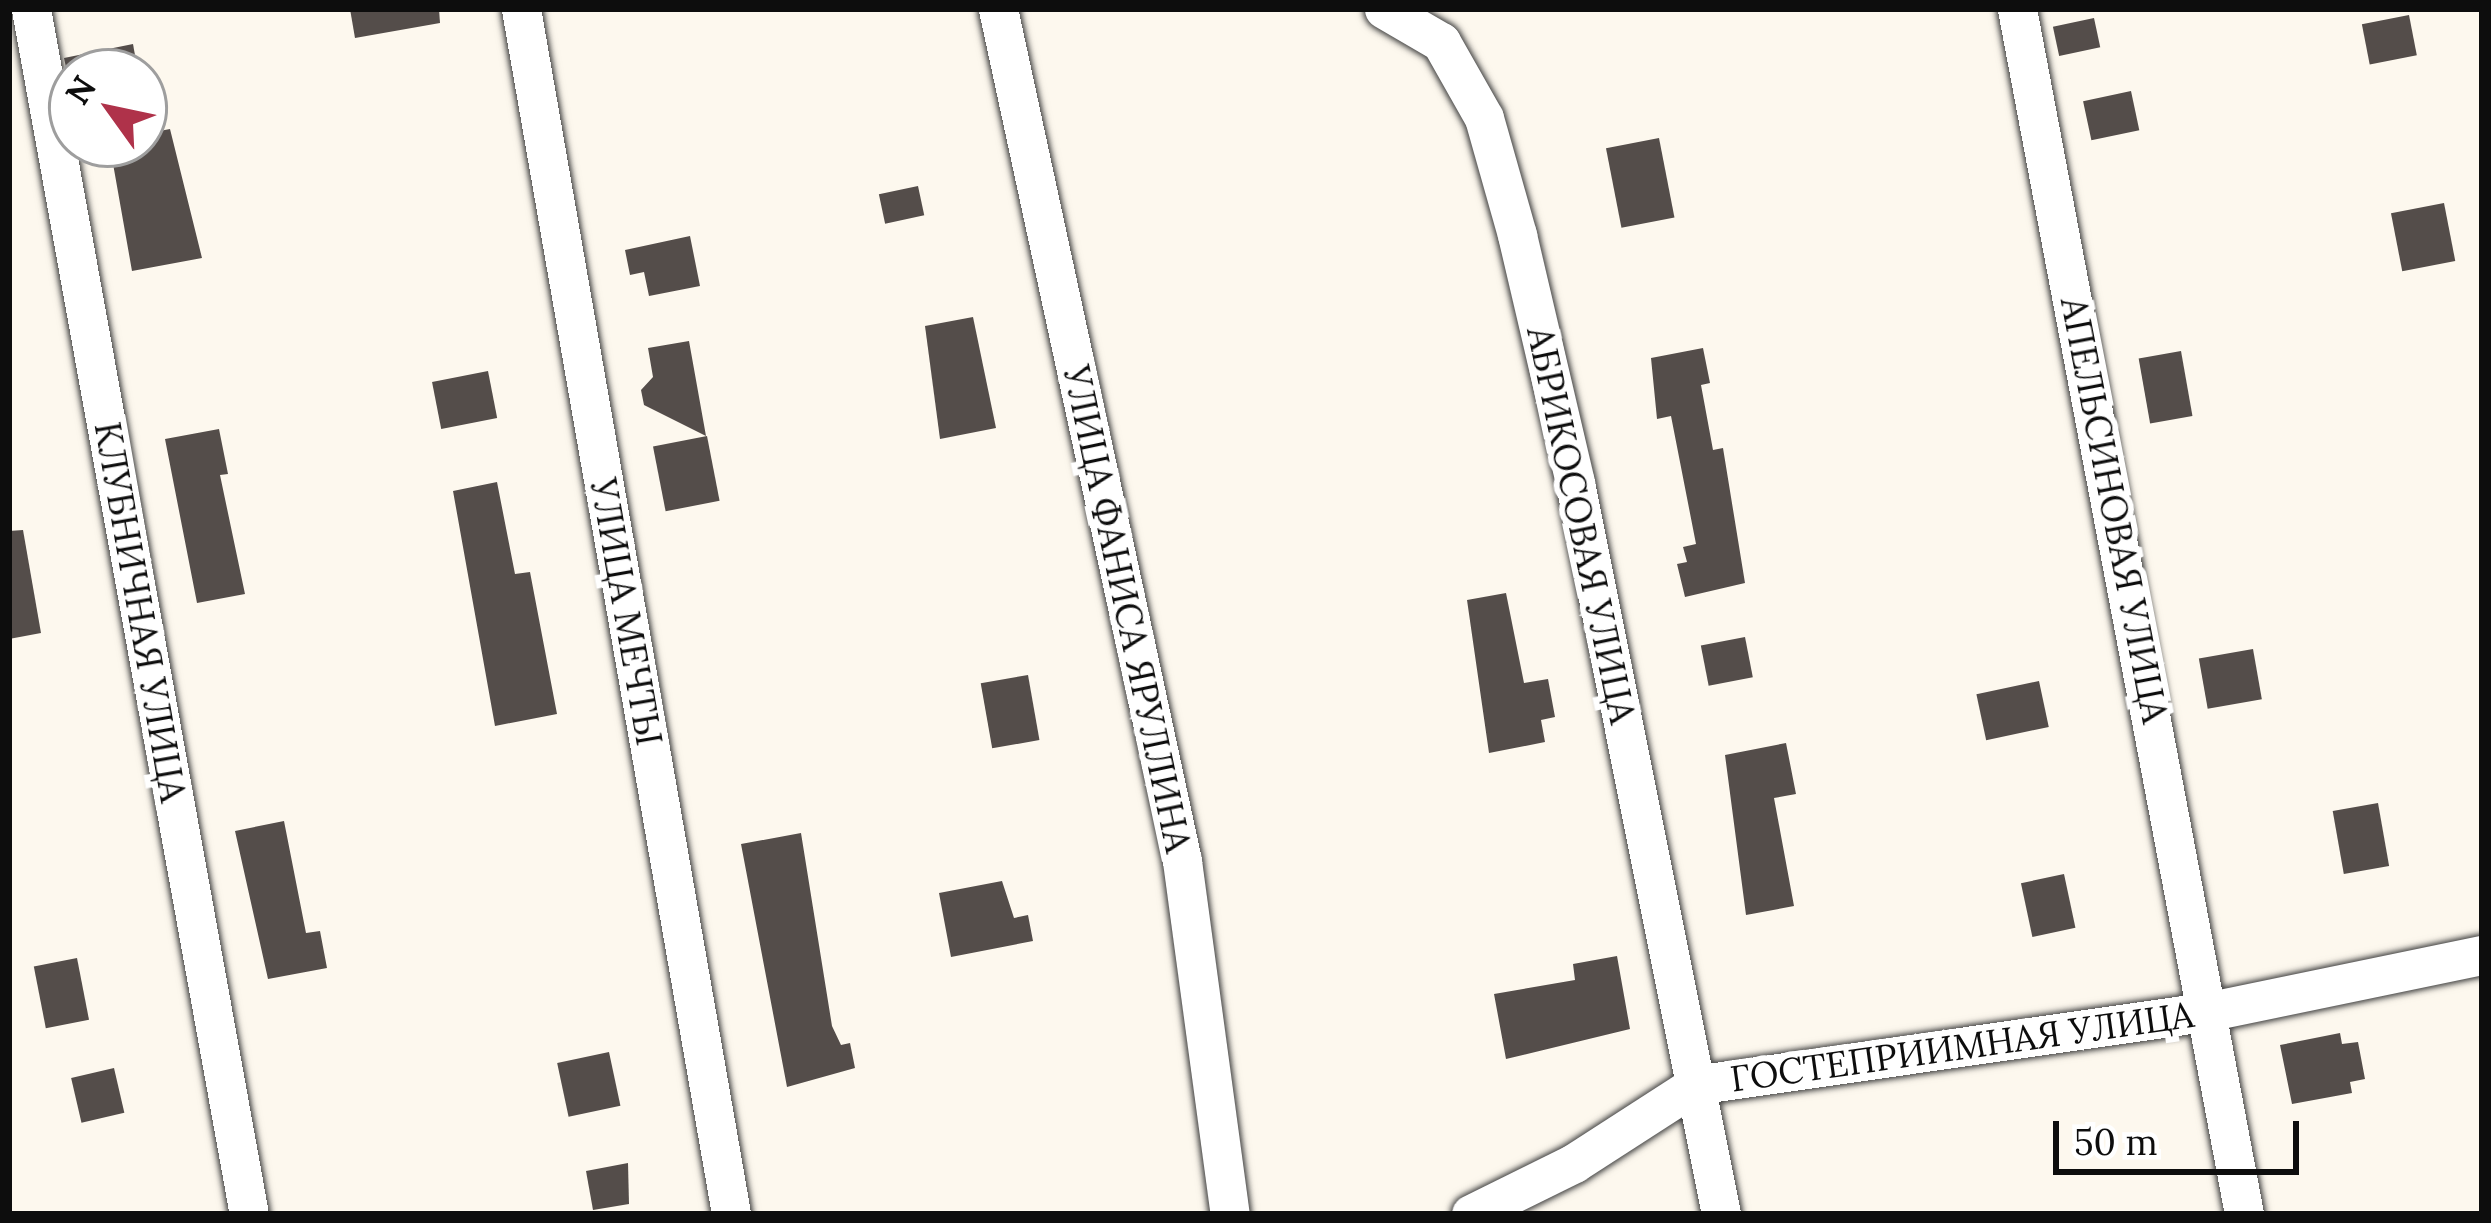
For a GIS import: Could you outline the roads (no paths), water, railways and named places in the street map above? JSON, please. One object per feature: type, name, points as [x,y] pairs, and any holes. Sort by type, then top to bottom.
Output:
[{"type":"street","name":"КЛУБНИЧНАЯ УЛИЦА","points":[[31,9],[249,1214]]},
{"type":"street","name":"УЛИЦА МЕЧТЫ","points":[[521,9],[731,1214]]},
{"type":"street","name":"УЛИЦА ФАНИСА ЯРУЛЛИНА","points":[[998,9],[1182,861],[1230,1214]]},
{"type":"street","name":"АБРИКОСОВАЯ УЛИЦА","points":[[1384,9],[1442,42],[1484,118],[1575,483],[1721,1214]]},
{"type":"street","name":"АПЕЛЬСИНОВАЯ УЛИЦА","points":[[2017,9],[2211,1011],[2244,1214]]},
{"type":"street","name":"ГОСТЕПРИИМНАЯ УЛИЦА","points":[[1471,1214],[1574,1162],[1695,1085],[2211,1011],[2482,955]]}]
